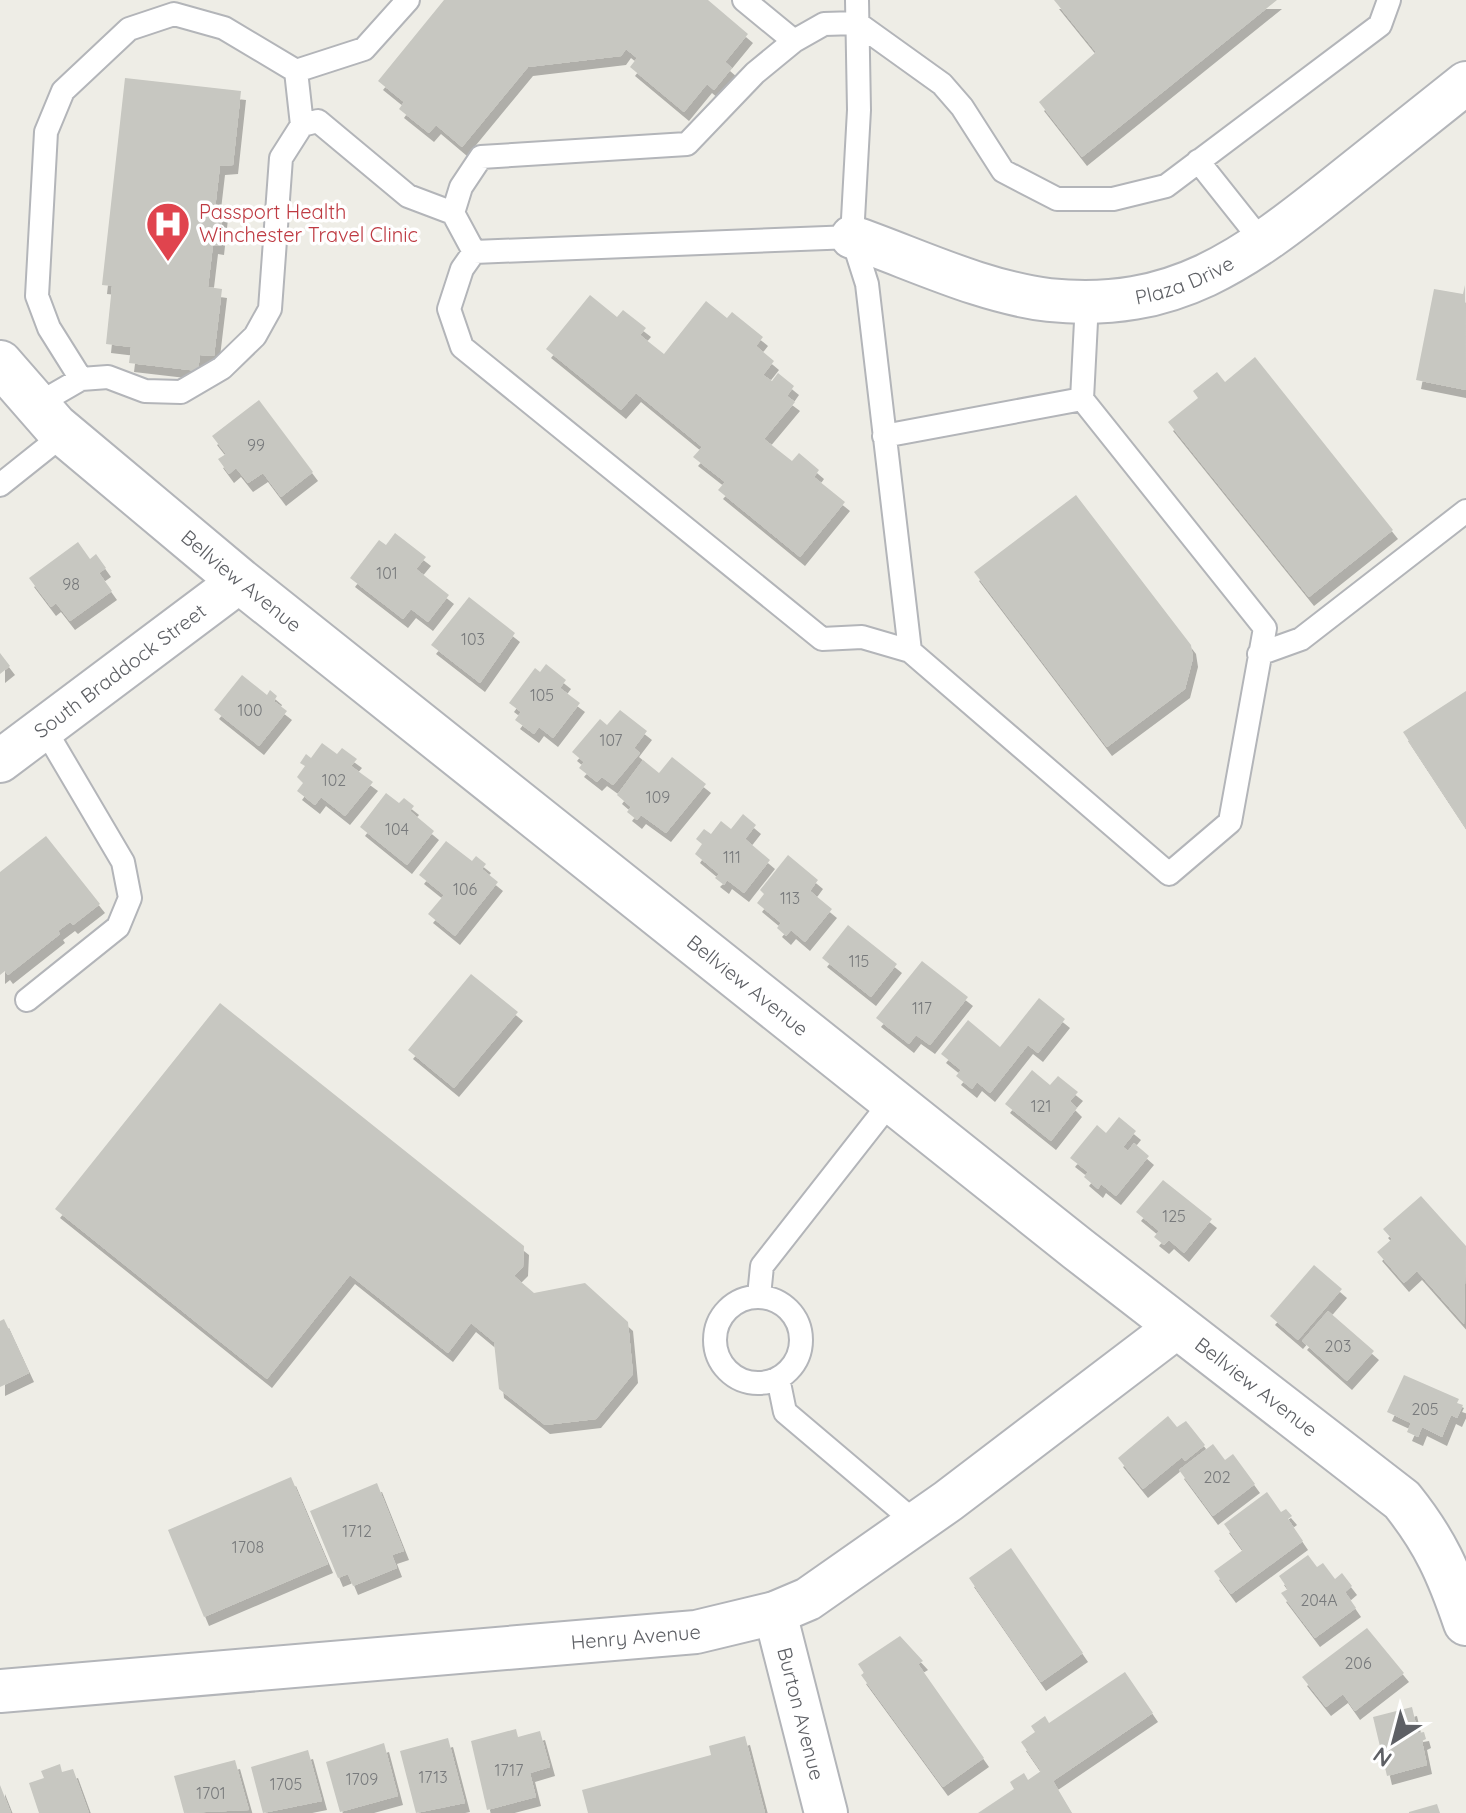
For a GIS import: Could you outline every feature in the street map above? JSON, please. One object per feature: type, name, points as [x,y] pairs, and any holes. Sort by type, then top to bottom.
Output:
[{"type":"street","name":"Plaza Drive","points":[[852,237],[996,288],[1046,299],[1087,302],[1138,299],[1216,272],[1264,244],[1466,83]]},
{"type":"street","name":"Bellview Avenue","points":[[0,363],[50,420],[240,581],[1178,1326],[1402,1500],[1429,1533],[1445,1564],[1466,1623]]},
{"type":"street","name":"South Braddock Street","points":[[0,761],[240,581]]},
{"type":"street","name":"Henry Avenue","points":[[0,1691],[727,1628],[808,1599],[916,1523],[1178,1326]]},
{"type":"street","name":"Burton Avenue","points":[[775,1613],[826,1813]]},
{"type":"lane","points":[[81,379],[49,328],[37,296],[46,132],[63,91],[129,29],[174,14],[224,28],[296,71],[364,49],[408,0]]},
{"type":"lane","points":[[744,0],[794,41]]},
{"type":"lane","points":[[857,0],[859,110],[852,237],[867,284],[910,651]]},
{"type":"lane","points":[[453,213],[461,187],[481,157],[687,144],[755,73],[794,41],[824,24],[857,23],[942,84],[962,107],[1003,171],[1057,199],[1113,199],[1166,186],[1380,25],[1389,0]]},
{"type":"lane","points":[[0,485],[81,379],[108,377],[145,391],[181,392],[222,368],[255,336],[270,309],[281,158],[302,125],[296,71]]},
{"type":"lane","points":[[302,125],[318,121],[408,196],[453,213],[474,252]]},
{"type":"lane","points":[[1198,161],[1264,244]]},
{"type":"lane","points":[[474,252],[852,237]]},
{"type":"lane","points":[[474,252],[462,269],[449,309],[462,347],[822,639],[862,637],[910,651],[1169,874],[1230,822],[1265,628],[1082,399],[1087,302]]},
{"type":"lane","points":[[884,436],[1082,399]]},
{"type":"lane","points":[[1259,654],[1301,639],[1466,511]]},
{"type":"lane","points":[[27,1000],[118,927],[130,898],[123,862],[44,728]]},
{"type":"lane","points":[[759,1296],[762,1266],[893,1099]]},
{"type":"lane","points":[[759,1296],[781,1302],[796,1319],[801,1341],[795,1363],[778,1378],[756,1384],[734,1377],[719,1360],[714,1338],[720,1317],[737,1301],[759,1296]]},
{"type":"lane","points":[[778,1378],[785,1412],[916,1523]]},
{"type":"building","points":[[444,0],[708,0],[748,34],[725,62],[732,68],[714,90],[707,84],[684,112],[630,67],[637,58],[626,49],[621,56],[528,67],[462,147],[436,125],[429,133],[399,109],[404,102],[378,81]]},
{"type":"building","points":[[1054,0],[1277,0],[1082,157],[1039,102],[1096,52]]},
{"type":"building","points":[[125,78],[241,91],[233,165],[220,166],[215,209],[223,210],[219,246],[213,245],[208,287],[222,289],[214,356],[200,355],[198,371],[129,363],[131,347],[106,344],[112,286],[102,285]]},
{"type":"building","points":[[1465,285],[1466,390],[1416,380],[1434,289],[1463,294]]},
{"type":"building","points":[[590,295],[617,317],[623,310],[646,328],[640,335],[664,354],[706,301],[727,318],[732,312],[763,337],[756,346],[774,361],[763,375],[772,381],[778,373],[794,386],[787,396],[795,402],[764,439],[792,461],[799,453],[819,470],[814,477],[845,502],[800,557],[718,490],[725,482],[693,457],[702,447],[636,393],[621,410],[546,349]]},
{"type":"building","points":[[1255,357],[1393,530],[1309,597],[1168,422],[1198,398],[1193,391],[1217,372],[1225,382]]},
{"type":"building","points":[[259,400],[313,472],[281,497],[263,473],[248,483],[236,468],[229,474],[218,459],[226,454],[212,436]]},
{"type":"building","points":[[1076,495],[1191,645],[1193,658],[1185,689],[1107,747],[974,572]]},
{"type":"building","points":[[395,533],[426,557],[416,569],[449,595],[428,622],[411,609],[403,619],[350,578],[379,540],[386,545]]},
{"type":"building","points":[[78,542],[90,559],[96,554],[106,568],[99,573],[112,591],[70,621],[56,603],[51,607],[29,578]]},
{"type":"building","points":[[469,597],[515,633],[480,683],[431,645]]},
{"type":"building","points":[[0,653],[10,666],[0,674]]},
{"type":"building","points":[[546,664],[566,680],[560,688],[580,703],[553,738],[539,727],[534,734],[515,720],[521,712],[509,703],[535,668],[540,672]]},
{"type":"building","points":[[242,675],[267,695],[270,690],[277,696],[274,701],[287,711],[259,746],[214,710]]},
{"type":"building","points":[[1466,691],[1466,828],[1403,732]]},
{"type":"building","points":[[620,710],[647,731],[634,748],[640,753],[613,785],[602,777],[597,782],[579,768],[584,762],[572,752],[600,719],[607,725]]},
{"type":"building","points":[[322,743],[337,754],[342,748],[357,759],[351,766],[373,782],[345,816],[321,797],[315,805],[297,791],[303,783],[297,777],[305,766],[300,763],[306,754],[311,758]]},
{"type":"building","points":[[672,757],[706,784],[666,833],[641,815],[637,820],[627,812],[631,807],[617,795],[643,760],[659,773]]},
{"type":"building","points":[[386,793],[399,803],[404,798],[414,806],[410,811],[434,831],[407,865],[360,827]]},
{"type":"building","points":[[743,814],[756,825],[745,839],[770,860],[744,893],[727,880],[724,885],[715,878],[719,874],[695,854],[702,844],[696,839],[704,829],[711,834],[721,821],[731,829]]},
{"type":"building","points":[[46,836],[100,904],[73,925],[70,922],[58,931],[60,934],[8,975],[5,971],[0,975],[0,872]]},
{"type":"building","points":[[446,841],[472,861],[476,856],[486,864],[482,869],[498,882],[455,936],[428,914],[444,895],[419,875]]},
{"type":"building","points":[[788,855],[818,880],[810,891],[832,909],[805,942],[791,930],[786,936],[777,928],[781,923],[757,903],[764,894],[760,890]]},
{"type":"building","points":[[848,925],[897,964],[871,997],[822,958]]},
{"type":"building","points":[[922,961],[968,997],[930,1045],[916,1035],[909,1044],[876,1018]]},
{"type":"building","points":[[471,974],[518,1012],[454,1088],[408,1050]]},
{"type":"building","points":[[1039,998],[1065,1019],[1038,1053],[1028,1045],[990,1093],[977,1082],[972,1089],[956,1076],[961,1070],[941,1054],[968,1020],[1000,1047]]},
{"type":"building","points":[[220,1003],[524,1246],[523,1267],[514,1276],[534,1293],[585,1283],[628,1322],[633,1374],[596,1419],[545,1425],[499,1389],[494,1342],[471,1323],[448,1353],[350,1275],[267,1379],[55,1209]]},
{"type":"building","points":[[1032,1070],[1050,1085],[1058,1076],[1078,1092],[1070,1101],[1077,1108],[1051,1141],[1005,1104]]},
{"type":"building","points":[[1119,1117],[1136,1131],[1123,1147],[1128,1151],[1134,1143],[1149,1156],[1116,1196],[1101,1184],[1098,1189],[1084,1177],[1088,1172],[1070,1158],[1097,1125],[1106,1133]]},
{"type":"building","points":[[1163,1180],[1212,1219],[1184,1253],[1169,1240],[1164,1245],[1154,1237],[1159,1231],[1136,1212]]},
{"type":"building","points":[[1421,1196],[1466,1246],[1464,1324],[1417,1271],[1404,1283],[1377,1252],[1392,1239],[1383,1229]]},
{"type":"building","points":[[1314,1265],[1342,1289],[1298,1340],[1270,1316]]},
{"type":"building","points":[[1328,1311],[1374,1351],[1347,1381],[1302,1341]]},
{"type":"building","points":[[4,1319],[29,1373],[0,1387],[0,1321]]},
{"type":"building","points":[[1404,1375],[1459,1399],[1457,1403],[1463,1405],[1457,1418],[1451,1415],[1442,1437],[1422,1427],[1418,1437],[1407,1432],[1411,1423],[1387,1412]]},
{"type":"building","points":[[1168,1416],[1177,1427],[1186,1421],[1205,1445],[1185,1461],[1182,1457],[1143,1489],[1118,1458]]},
{"type":"building","points":[[1213,1444],[1225,1460],[1233,1454],[1255,1484],[1213,1516],[1179,1470]]},
{"type":"building","points":[[291,1477],[328,1564],[204,1617],[168,1530]]},
{"type":"building","points":[[377,1483],[404,1551],[392,1555],[397,1568],[353,1586],[348,1574],[338,1578],[310,1511]]},
{"type":"building","points":[[1267,1492],[1281,1512],[1286,1509],[1292,1516],[1288,1519],[1303,1541],[1231,1594],[1214,1571],[1243,1550],[1224,1524]]},
{"type":"building","points":[[1011,1548],[1083,1653],[1041,1682],[969,1578]]},
{"type":"building","points":[[1308,1555],[1317,1567],[1323,1563],[1335,1579],[1342,1573],[1352,1586],[1345,1592],[1356,1608],[1315,1638],[1281,1593],[1288,1589],[1279,1576]]},
{"type":"building","points":[[1367,1628],[1404,1673],[1355,1711],[1343,1694],[1326,1707],[1302,1677]]},
{"type":"building","points":[[900,1636],[923,1661],[918,1664],[984,1758],[943,1787],[861,1675],[864,1673],[858,1664]]},
{"type":"building","points":[[1125,1672],[1153,1713],[1053,1781],[1072,1813],[978,1813],[1014,1789],[1010,1782],[1024,1773],[1028,1780],[1041,1771],[1021,1742],[1035,1732],[1031,1726],[1045,1716],[1049,1723]]},
{"type":"building","points":[[1412,1707],[1418,1733],[1424,1732],[1426,1739],[1422,1741],[1427,1765],[1387,1776],[1373,1717]]},
{"type":"building","points":[[516,1729],[518,1737],[540,1731],[550,1767],[530,1773],[536,1797],[487,1810],[471,1741]]},
{"type":"building","points":[[745,1736],[765,1813],[588,1813],[582,1790],[711,1755],[709,1746]]},
{"type":"building","points":[[448,1738],[465,1803],[416,1813],[400,1751]]},
{"type":"building","points":[[384,1743],[398,1796],[340,1812],[326,1762]]},
{"type":"building","points":[[308,1750],[322,1801],[263,1813],[251,1767]]},
{"type":"building","points":[[235,1760],[249,1810],[184,1813],[174,1776]]},
{"type":"building","points":[[60,1764],[62,1772],[73,1769],[89,1813],[39,1813],[29,1783],[44,1778],[41,1771]]},
{"type":"building","points":[[0,1785],[11,1813],[0,1813]]},
{"type":"building","points":[[1437,1804],[1440,1813],[1409,1813],[1409,1812]]},
{"type":"place","name":"Passport Health Winchester Travel Clinic","points":[[168,263]]}]
